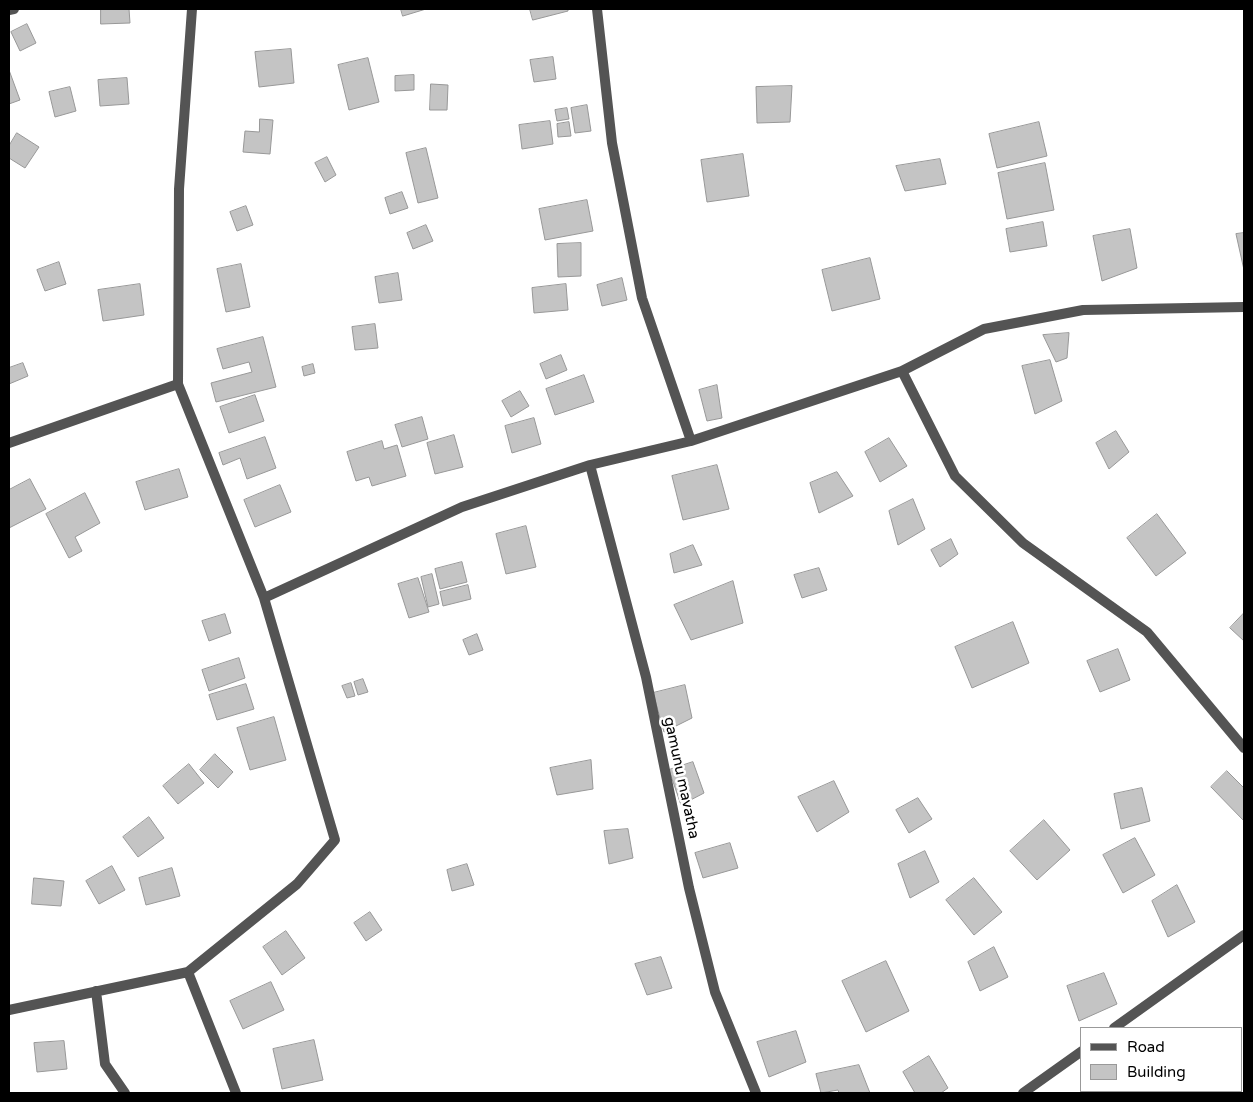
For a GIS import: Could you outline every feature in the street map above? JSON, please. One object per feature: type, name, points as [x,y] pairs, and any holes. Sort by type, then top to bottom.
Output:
[{"type":"street","points":[[9,10],[14,9]]},
{"type":"street","points":[[9,1010],[188,972],[297,884],[335,840],[264,598],[178,384],[179,189],[192,9]]},
{"type":"street","points":[[597,9],[612,143],[642,298],[691,440]]},
{"type":"street","points":[[264,598],[462,508],[590,465],[691,440],[902,371],[984,329],[1083,310],[1244,307]]},
{"type":"street","points":[[902,371],[955,476],[1023,543],[1147,632],[1244,748]]},
{"type":"street","points":[[9,443],[178,384]]},
{"type":"street","name":"gamunu mavatha","points":[[590,465],[646,678],[689,888],[715,992],[756,1093]]},
{"type":"street","points":[[1115,1027],[1244,935]]},
{"type":"street","points":[[188,972],[236,1093]]},
{"type":"street","points":[[96,991],[105,1064],[125,1093]]},
{"type":"street","points":[[1023,1093],[1080,1052]]},
{"type":"building","points":[[101,9],[129,9],[130,23],[101,24]]},
{"type":"building","points":[[401,9],[426,9],[403,16]]},
{"type":"building","points":[[530,9],[568,9],[568,11],[533,20]]},
{"type":"building","points":[[27,24],[36,43],[20,51],[11,32]]},
{"type":"building","points":[[291,49],[294,83],[259,87],[255,52]]},
{"type":"building","points":[[553,57],[556,79],[534,82],[530,60]]},
{"type":"building","points":[[368,58],[379,102],[349,110],[338,65]]},
{"type":"building","points":[[9,70],[20,100],[9,104]]},
{"type":"building","points":[[414,75],[414,90],[395,91],[395,76]]},
{"type":"building","points":[[127,78],[129,104],[100,106],[98,80]]},
{"type":"building","points":[[431,84],[448,85],[447,110],[430,110]]},
{"type":"building","points":[[792,86],[790,122],[757,123],[756,87]]},
{"type":"building","points":[[70,87],[76,111],[55,117],[49,92]]},
{"type":"building","points":[[587,105],[591,131],[575,133],[571,108]]},
{"type":"building","points":[[567,108],[569,119],[557,121],[555,110]]},
{"type":"building","points":[[260,119],[273,120],[270,154],[243,152],[245,131],[259,132]]},
{"type":"building","points":[[550,121],[553,144],[522,149],[519,125]]},
{"type":"building","points":[[569,122],[571,136],[558,137],[557,124]]},
{"type":"building","points":[[1039,122],[1047,156],[997,168],[989,134]]},
{"type":"building","points":[[17,133],[39,147],[25,168],[9,158],[9,146]]},
{"type":"building","points":[[426,148],[438,198],[418,203],[406,153]]},
{"type":"building","points":[[743,154],[749,196],[707,202],[701,160]]},
{"type":"building","points":[[327,157],[336,175],[325,182],[315,163]]},
{"type":"building","points":[[940,159],[946,184],[905,191],[896,166]]},
{"type":"building","points":[[1045,163],[1054,210],[1007,219],[998,173]]},
{"type":"building","points":[[402,192],[408,208],[390,214],[385,198]]},
{"type":"building","points":[[587,200],[593,231],[545,240],[539,209]]},
{"type":"building","points":[[246,206],[253,225],[237,231],[230,212]]},
{"type":"building","points":[[1043,222],[1047,246],[1010,252],[1006,229]]},
{"type":"building","points":[[426,225],[433,241],[413,249],[407,233]]},
{"type":"building","points":[[1130,229],[1137,268],[1102,281],[1093,236]]},
{"type":"building","points":[[1244,233],[1244,270],[1236,234]]},
{"type":"building","points":[[581,243],[581,276],[558,277],[557,244]]},
{"type":"building","points":[[870,258],[880,299],[832,311],[822,270]]},
{"type":"building","points":[[59,262],[66,284],[45,291],[37,270]]},
{"type":"building","points":[[241,264],[250,307],[226,312],[217,269]]},
{"type":"building","points":[[398,273],[402,300],[379,303],[375,277]]},
{"type":"building","points":[[622,278],[627,300],[602,306],[597,285]]},
{"type":"building","points":[[140,284],[144,315],[103,321],[98,290]]},
{"type":"building","points":[[566,284],[568,310],[534,313],[532,288]]},
{"type":"building","points":[[375,324],[378,348],[355,350],[352,327]]},
{"type":"building","points":[[1069,333],[1067,358],[1056,362],[1043,335]]},
{"type":"building","points":[[263,337],[276,387],[216,402],[211,383],[252,372],[249,362],[223,369],[217,349]]},
{"type":"building","points":[[561,355],[567,370],[546,379],[540,364]]},
{"type":"building","points":[[1050,360],[1062,401],[1035,414],[1022,366]]},
{"type":"building","points":[[23,363],[28,376],[9,384],[9,368]]},
{"type":"building","points":[[313,364],[315,373],[304,376],[302,367]]},
{"type":"building","points":[[584,375],[594,402],[555,415],[546,389]]},
{"type":"building","points":[[717,385],[722,418],[707,421],[699,390]]},
{"type":"building","points":[[520,391],[529,406],[511,417],[502,401]]},
{"type":"building","points":[[255,395],[264,421],[229,433],[220,407]]},
{"type":"building","points":[[422,417],[428,439],[402,447],[395,425]]},
{"type":"building","points":[[534,418],[541,444],[512,453],[505,426]]},
{"type":"building","points":[[1116,431],[1129,452],[1109,469],[1096,443]]},
{"type":"building","points":[[454,435],[463,467],[435,474],[427,443]]},
{"type":"building","points":[[265,437],[276,468],[247,479],[240,458],[223,465],[219,453]]},
{"type":"building","points":[[889,438],[907,466],[880,482],[865,452]]},
{"type":"building","points":[[382,441],[384,449],[397,445],[406,476],[372,486],[369,477],[356,481],[347,452]]},
{"type":"building","points":[[717,465],[729,509],[683,520],[672,476]]},
{"type":"building","points":[[179,469],[188,497],[145,510],[136,482]]},
{"type":"building","points":[[837,472],[853,496],[819,513],[810,483]]},
{"type":"building","points":[[30,479],[46,509],[9,528],[9,490]]},
{"type":"building","points":[[280,485],[291,512],[255,527],[244,500]]},
{"type":"building","points":[[85,493],[100,523],[75,537],[82,551],[69,558],[46,514]]},
{"type":"building","points":[[913,499],[925,529],[898,545],[889,511]]},
{"type":"building","points":[[1157,514],[1186,553],[1156,576],[1127,538]]},
{"type":"building","points":[[526,526],[536,567],[506,574],[496,534]]},
{"type":"building","points":[[951,539],[958,554],[940,567],[931,550]]},
{"type":"building","points":[[693,545],[702,565],[674,573],[670,554]]},
{"type":"building","points":[[462,562],[467,582],[440,589],[435,569]]},
{"type":"building","points":[[819,568],[827,590],[802,598],[794,575]]},
{"type":"building","points":[[432,574],[439,604],[428,607],[421,577]]},
{"type":"building","points":[[418,578],[429,612],[409,618],[398,584]]},
{"type":"building","points":[[733,581],[743,623],[691,640],[674,605]]},
{"type":"building","points":[[468,585],[471,599],[443,606],[440,592]]},
{"type":"building","points":[[1244,613],[1244,641],[1230,628]]},
{"type":"building","points":[[225,614],[231,633],[209,641],[202,621]]},
{"type":"building","points":[[1013,622],[1029,663],[972,688],[955,647]]},
{"type":"building","points":[[477,634],[483,650],[469,655],[463,640]]},
{"type":"building","points":[[1118,649],[1130,680],[1100,692],[1087,661]]},
{"type":"building","points":[[239,658],[245,678],[209,691],[202,670]]},
{"type":"building","points":[[363,679],[368,692],[358,695],[354,682]]},
{"type":"building","points":[[351,683],[355,696],[347,698],[342,686]]},
{"type":"building","points":[[246,684],[254,709],[217,720],[209,695]]},
{"type":"building","points":[[685,685],[692,718],[664,732],[653,693]]},
{"type":"building","points":[[274,717],[286,760],[250,770],[237,728]]},
{"type":"building","points":[[215,754],[233,772],[218,788],[200,770]]},
{"type":"building","points":[[591,760],[593,789],[557,795],[550,768]]},
{"type":"building","points":[[693,762],[704,793],[681,805],[669,770]]},
{"type":"building","points":[[189,764],[204,783],[178,804],[163,786]]},
{"type":"building","points":[[1227,771],[1244,788],[1244,821],[1211,787]]},
{"type":"building","points":[[834,781],[849,812],[817,832],[798,797]]},
{"type":"building","points":[[1142,788],[1150,821],[1121,829],[1114,794]]},
{"type":"building","points":[[918,798],[932,819],[909,833],[896,810]]},
{"type":"building","points":[[149,817],[164,838],[138,857],[123,837]]},
{"type":"building","points":[[1044,820],[1070,850],[1037,880],[1010,851]]},
{"type":"building","points":[[628,829],[633,858],[609,864],[604,831]]},
{"type":"building","points":[[1135,838],[1155,875],[1123,893],[1103,855]]},
{"type":"building","points":[[730,843],[738,868],[703,878],[695,853]]},
{"type":"building","points":[[925,851],[939,882],[910,898],[898,864]]},
{"type":"building","points":[[467,864],[474,885],[452,891],[447,870]]},
{"type":"building","points":[[112,866],[125,890],[99,904],[86,881]]},
{"type":"building","points":[[172,868],[180,896],[146,905],[139,878]]},
{"type":"building","points":[[34,878],[64,881],[61,906],[32,904]]},
{"type":"building","points":[[974,878],[1002,912],[974,935],[946,900]]},
{"type":"building","points":[[1177,885],[1195,922],[1168,937],[1152,901]]},
{"type":"building","points":[[370,912],[382,930],[366,941],[354,923]]},
{"type":"building","points":[[286,931],[305,958],[282,975],[263,947]]},
{"type":"building","points":[[994,947],[1008,977],[980,991],[968,962]]},
{"type":"building","points":[[661,957],[672,988],[647,995],[635,964]]},
{"type":"building","points":[[886,961],[909,1011],[866,1032],[842,981]]},
{"type":"building","points":[[1104,973],[1117,1004],[1079,1021],[1067,986]]},
{"type":"building","points":[[271,982],[284,1010],[243,1029],[230,1001]]},
{"type":"building","points":[[796,1031],[806,1062],[769,1077],[757,1042]]},
{"type":"building","points":[[314,1040],[323,1080],[282,1089],[273,1049]]},
{"type":"building","points":[[64,1041],[67,1069],[37,1072],[34,1043]]},
{"type":"building","points":[[929,1056],[948,1088],[941,1093],[915,1093],[903,1072]]},
{"type":"building","points":[[859,1065],[870,1093],[839,1093],[838,1090],[821,1093],[816,1074]]}]
